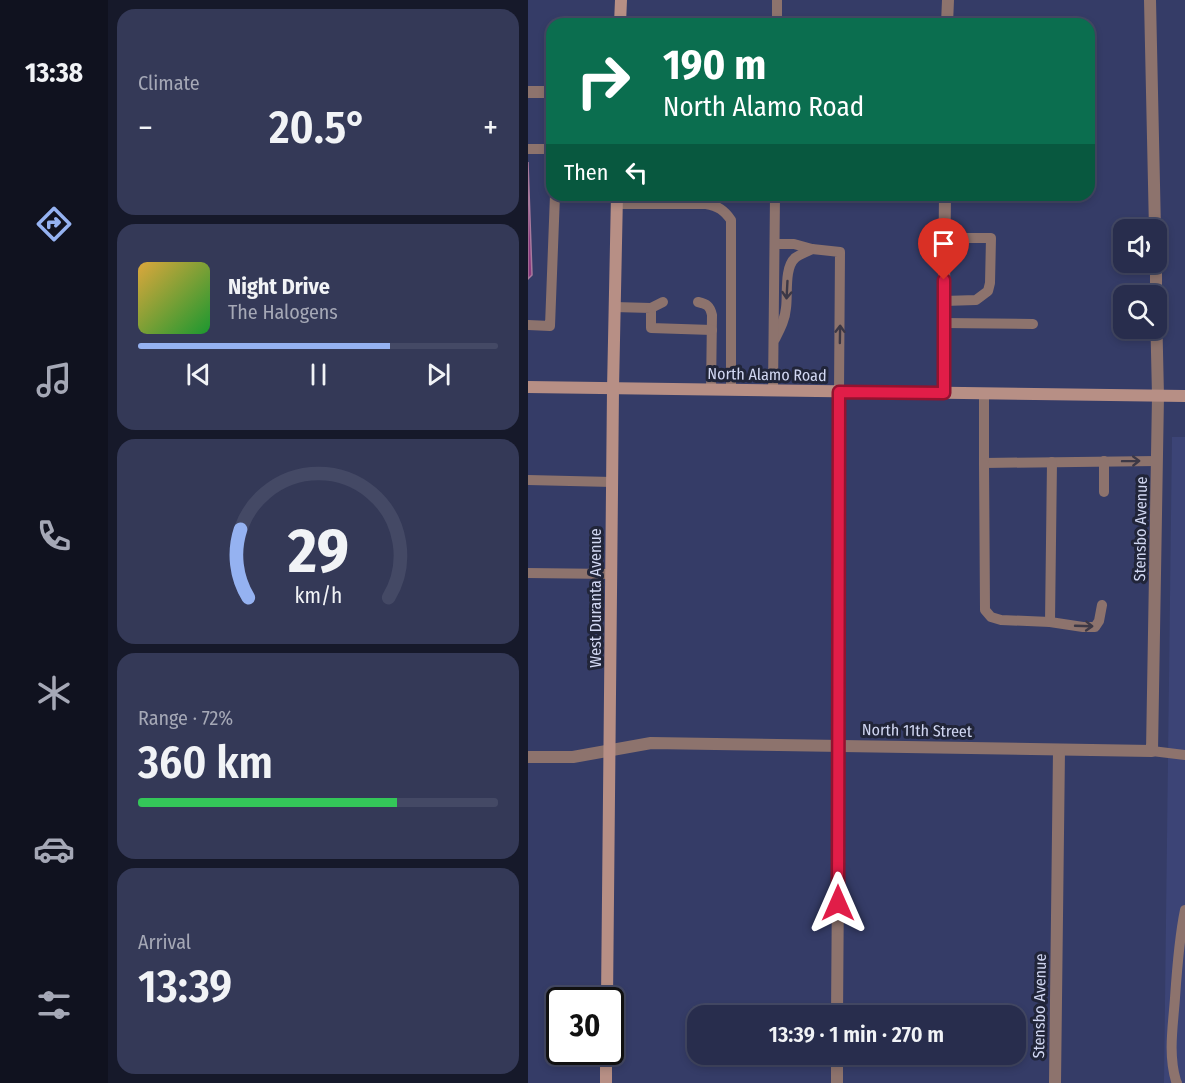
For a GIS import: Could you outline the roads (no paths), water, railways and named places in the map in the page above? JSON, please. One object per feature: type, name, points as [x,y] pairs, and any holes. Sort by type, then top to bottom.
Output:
[{"type":"street","points":[[621,0],[621,18]]},
{"type":"street","points":[[947,18],[948,0]]},
{"type":"street","points":[[1150,0],[1155,219]]},
{"type":"street","points":[[528,92],[546,92]]},
{"type":"street","name":"West Duranta Avenue","points":[[607,987],[617,201]]},
{"type":"street","points":[[944,393],[945,201]]},
{"type":"street","name":"Stensbo Avenue","points":[[1152,751],[1158,396],[1157,339]]},
{"type":"street","name":"North Alamo Road","points":[[528,387],[1185,396]]},
{"type":"street","points":[[837,1005],[839,392]]},
{"type":"street","name":"North 11th Street","points":[[528,757],[573,757],[651,743],[1152,751]]},
{"type":"street","name":"Stensbo Avenue","points":[[1055,1083],[1059,750]]},
{"type":"street","points":[[606,1065],[606,1083]]},
{"type":"street","points":[[837,1065],[837,1083]]},
{"type":"lane","points":[[777,0],[777,18]]},
{"type":"lane","points":[[528,148],[546,149]]},
{"type":"lane","points":[[528,325],[550,326],[555,201]]},
{"type":"lane","points":[[639,201],[717,206],[726,212],[731,220],[731,390]]},
{"type":"lane","points":[[773,391],[775,201]]},
{"type":"lane","points":[[944,301],[976,300],[988,291],[991,274],[991,238],[945,238]]},
{"type":"lane","points":[[775,244],[794,244],[812,249],[840,252],[839,392]]},
{"type":"lane","points":[[774,340],[782,326],[786,309],[790,264],[796,257],[812,249]]},
{"type":"lane","points":[[614,307],[651,308],[663,302]]},
{"type":"lane","points":[[698,302],[706,303],[712,315],[711,390]]},
{"type":"lane","points":[[651,308],[651,328],[712,330]]},
{"type":"lane","points":[[944,323],[1033,324]]},
{"type":"lane","points":[[984,393],[985,610],[991,617],[1001,620],[1095,627],[1099,621],[1102,605]]},
{"type":"lane","points":[[984,464],[1157,461]]},
{"type":"lane","points":[[1050,622],[1052,462]]},
{"type":"lane","points":[[1104,462],[1104,492]]},
{"type":"lane","points":[[528,480],[612,482]]},
{"type":"lane","points":[[528,573],[612,574]]},
{"type":"lane","points":[[1152,751],[1185,755]]},
{"type":"lane","points":[[1178,1083],[1172,1066],[1172,1039],[1178,961],[1185,910]]}]
